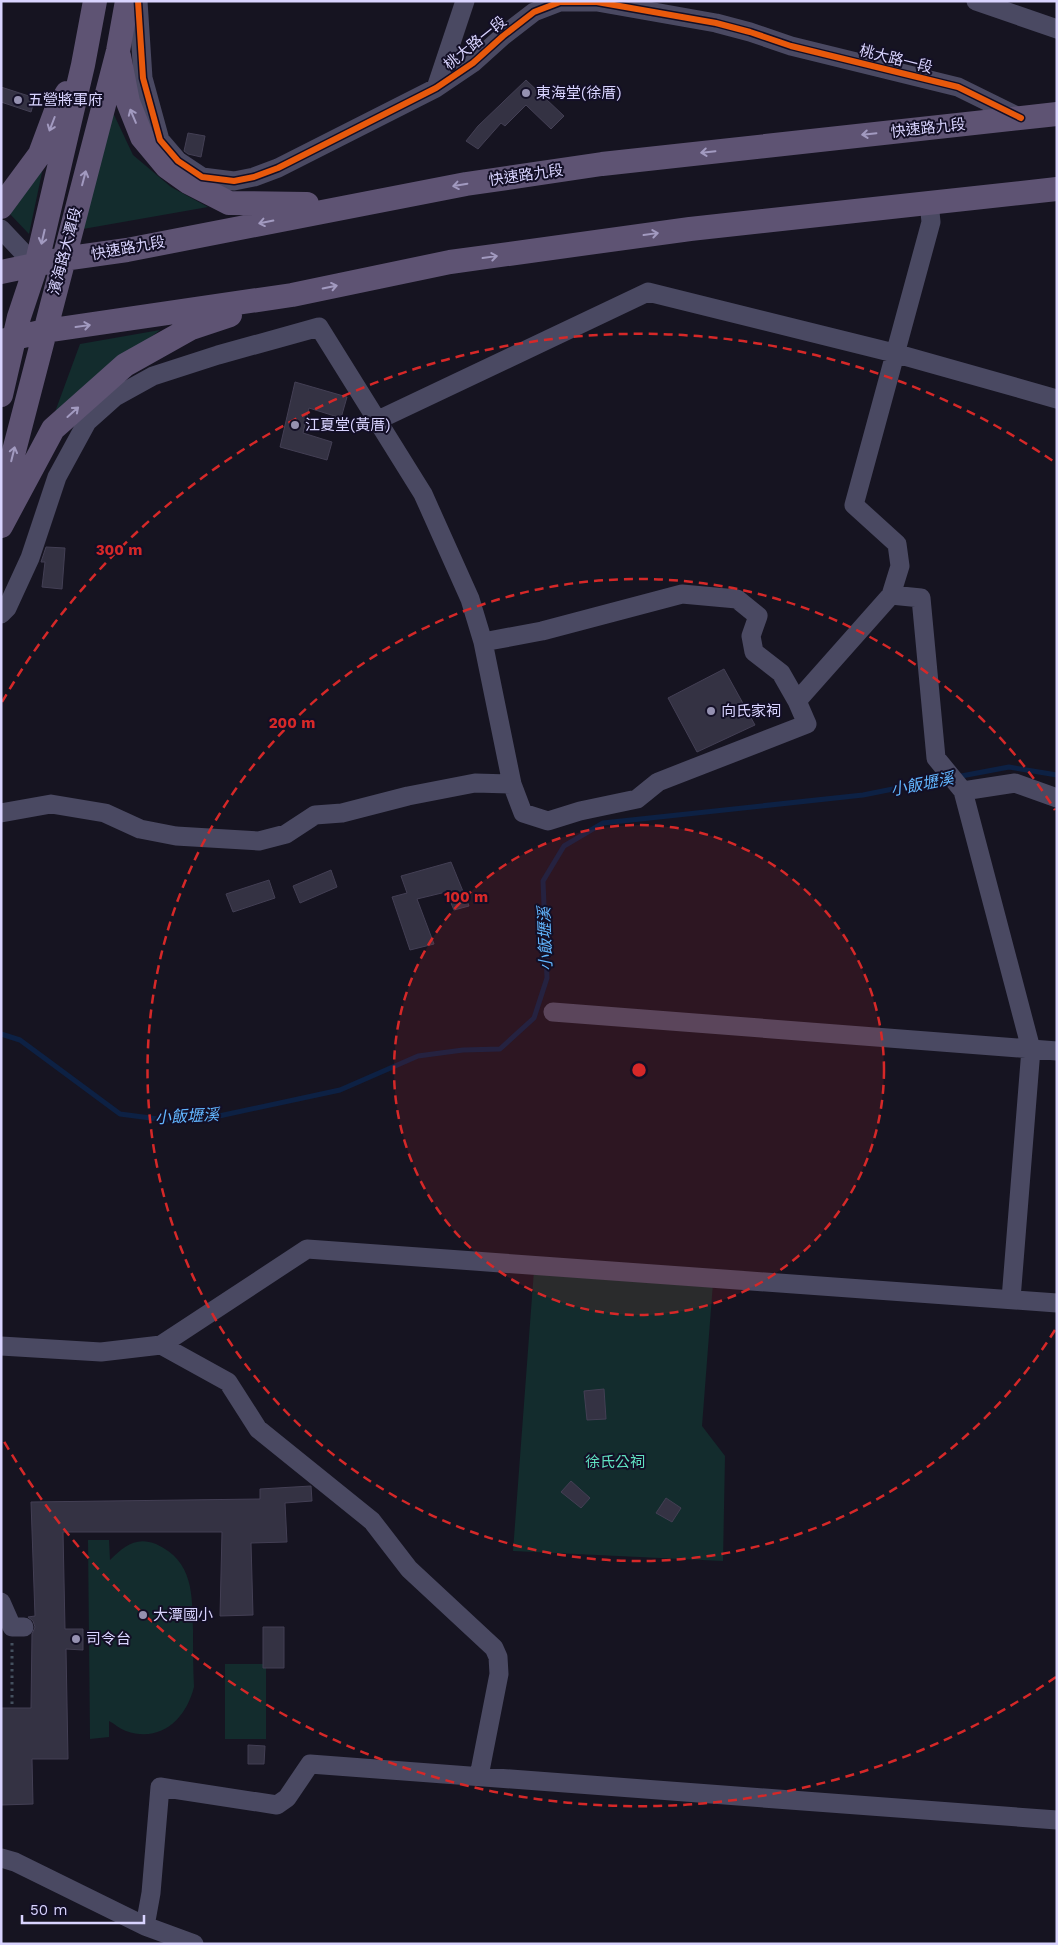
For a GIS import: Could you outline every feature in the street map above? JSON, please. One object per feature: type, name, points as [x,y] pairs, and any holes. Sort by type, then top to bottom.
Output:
[{"type":"main road","name":"濱海路大潭段","points":[[1,395],[8,340],[36,266],[83,65],[95,1]]},
{"type":"main road","name":"濱海路大潭段","points":[[1,501],[118,51],[126,1]]},
{"type":"main road","points":[[118,51],[128,102],[142,137],[167,166],[188,182],[230,203],[354,205]]},
{"type":"main road","points":[[1,207],[40,154],[56,112],[83,65]]},
{"type":"main road","name":"快速路九段","points":[[1,272],[36,266],[63,258],[127,250],[466,184],[602,164],[1057,114]]},
{"type":"main road","points":[[8,340],[45,331],[292,295],[450,262],[690,229],[1057,189]]},
{"type":"main road","points":[[1,526],[53,429],[125,366],[191,328],[292,295]]},
{"type":"street","name":"桃大路一段","points":[[138,1],[142,78],[160,140],[178,161],[202,177],[234,181],[254,177],[278,168],[436,88],[473,63],[534,12],[560,2],[597,2],[716,23],[791,46],[958,86],[1021,118]]},
{"type":"street","points":[[436,88],[466,1]]},
{"type":"street","points":[[976,1],[1057,29]]},
{"type":"street","points":[[797,701],[891,595],[900,566],[897,544],[854,505],[931,222],[929,202]]},
{"type":"street","points":[[1,229],[36,266]]},
{"type":"street","points":[[376,421],[648,292],[894,353],[1057,399]]},
{"type":"street","points":[[1,614],[7,608],[30,558],[57,477],[87,422],[115,397],[154,376],[319,327],[423,494],[470,599],[483,642],[512,784],[523,813],[548,821],[580,811],[637,799],[658,782],[807,724],[797,701],[780,673],[754,652],[751,636],[758,616],[737,599],[682,594],[542,631],[483,642]]},
{"type":"street","points":[[891,595],[921,598],[936,758],[963,791],[1031,1049],[1011,1299]]},
{"type":"street","points":[[1,813],[51,804],[105,814],[140,829],[176,836],[258,841],[286,834],[315,815],[342,813],[408,796],[475,783],[512,784]]},
{"type":"street","points":[[963,791],[1015,783],[1057,798]]},
{"type":"street","points":[[553,1012],[1057,1051]]},
{"type":"street","points":[[1,1346],[101,1352],[161,1345],[307,1249],[1057,1303]]},
{"type":"street","points":[[161,1345],[228,1382],[258,1429],[372,1521],[409,1568],[494,1648],[498,1657],[499,1674],[479,1776]]},
{"type":"street","points":[[1,1602],[18,1627]]},
{"type":"street","points":[[144,1926],[151,1893],[160,1786],[277,1805],[287,1798],[310,1764],[1057,1820]]},
{"type":"street","points":[[1,1858],[15,1862],[144,1926],[194,1944]]},
{"type":"path","points":[[12,1704],[18,1627]]},
{"type":"green space","points":[[107,100],[133,155],[171,187],[208,207],[83,229]]},
{"type":"green space","points":[[44,163],[29,234],[10,214]]},
{"type":"green space","points":[[160,330],[55,412],[80,344]]},
{"type":"green space","name":"徐氏公祠","points":[[534,1270],[713,1283],[702,1426],[725,1456],[723,1561],[513,1551]]},
{"type":"green space","points":[[88,1540],[109,1540],[110,1560],[120,1550],[136,1542],[142,1541],[156,1544],[168,1551],[184,1569],[191,1592],[194,1687],[185,1709],[170,1726],[161,1731],[139,1734],[124,1730],[109,1721],[109,1737],[90,1739]]},
{"type":"green space","points":[[225,1664],[266,1664],[266,1739],[225,1739]]},
{"type":"building","name":"東海堂(徐厝)","points":[[526,80],[564,116],[551,129],[526,105],[505,126],[501,123],[478,149],[466,141],[478,126]]},
{"type":"building","name":"五營將軍府","points":[[1,87],[35,98],[31,112],[1,102]]},
{"type":"building","points":[[188,133],[205,136],[201,157],[184,151]]},
{"type":"building","name":"江夏堂(黃厝)","points":[[295,382],[347,397],[341,418],[309,408],[303,433],[332,442],[327,460],[280,447]]},
{"type":"building","points":[[46,547],[65,548],[62,589],[42,587],[45,562],[41,562]]},
{"type":"building","name":"向氏家祠","points":[[724,669],[755,725],[697,752],[668,698]]},
{"type":"building","points":[[451,862],[469,906],[454,910],[446,892],[417,899],[434,944],[410,950],[392,897],[407,893],[401,876]]},
{"type":"building","points":[[331,870],[337,887],[300,903],[293,886]]},
{"type":"building","points":[[269,880],[275,898],[233,912],[226,894]]},
{"type":"building","points":[[604,1389],[606,1419],[587,1420],[584,1391]]},
{"type":"building","points":[[571,1481],[590,1498],[581,1508],[561,1492]]},
{"type":"building","points":[[311,1486],[312,1501],[285,1503],[287,1542],[251,1543],[253,1615],[220,1616],[222,1532],[63,1532],[65,1629],[83,1629],[83,1650],[66,1649],[68,1759],[32,1759],[33,1804],[1,1805],[1,1708],[31,1708],[32,1634],[35,1627],[33,1621],[28,1617],[35,1616],[31,1502],[260,1499],[260,1489]]},
{"type":"building","points":[[666,1498],[681,1508],[672,1522],[656,1513]]},
{"type":"building","points":[[263,1627],[284,1627],[284,1668],[263,1668]]},
{"type":"building","points":[[248,1745],[265,1746],[264,1764],[248,1764]]},
{"type":"waterway","name":"小飯壢溪","points":[[956,777],[1009,767],[1057,775]]},
{"type":"waterway","name":"小飯壢溪","points":[[1,1034],[20,1040],[120,1114],[166,1120],[219,1116],[340,1090],[418,1056],[463,1050],[500,1049],[534,1018],[547,978],[543,881],[564,846],[603,823],[863,795],[948,778]]},
{"type":"cycle path","points":[[138,1],[143,78],[160,140],[178,161],[202,177],[234,181],[254,177],[278,168],[436,88],[473,63],[534,12],[560,2],[597,2],[716,23],[791,46],[958,87],[1021,118]]},
{"type":"place","name":"東海堂(徐厝)","points":[[526,93]]},
{"type":"place","name":"五營將軍府","points":[[18,100]]},
{"type":"place","name":"江夏堂(黃厝)","points":[[295,425]]},
{"type":"place","name":"向氏家祠","points":[[711,711]]},
{"type":"place","name":"大潭國小","points":[[143,1615]]},
{"type":"place","name":"司令台","points":[[76,1639]]}]
